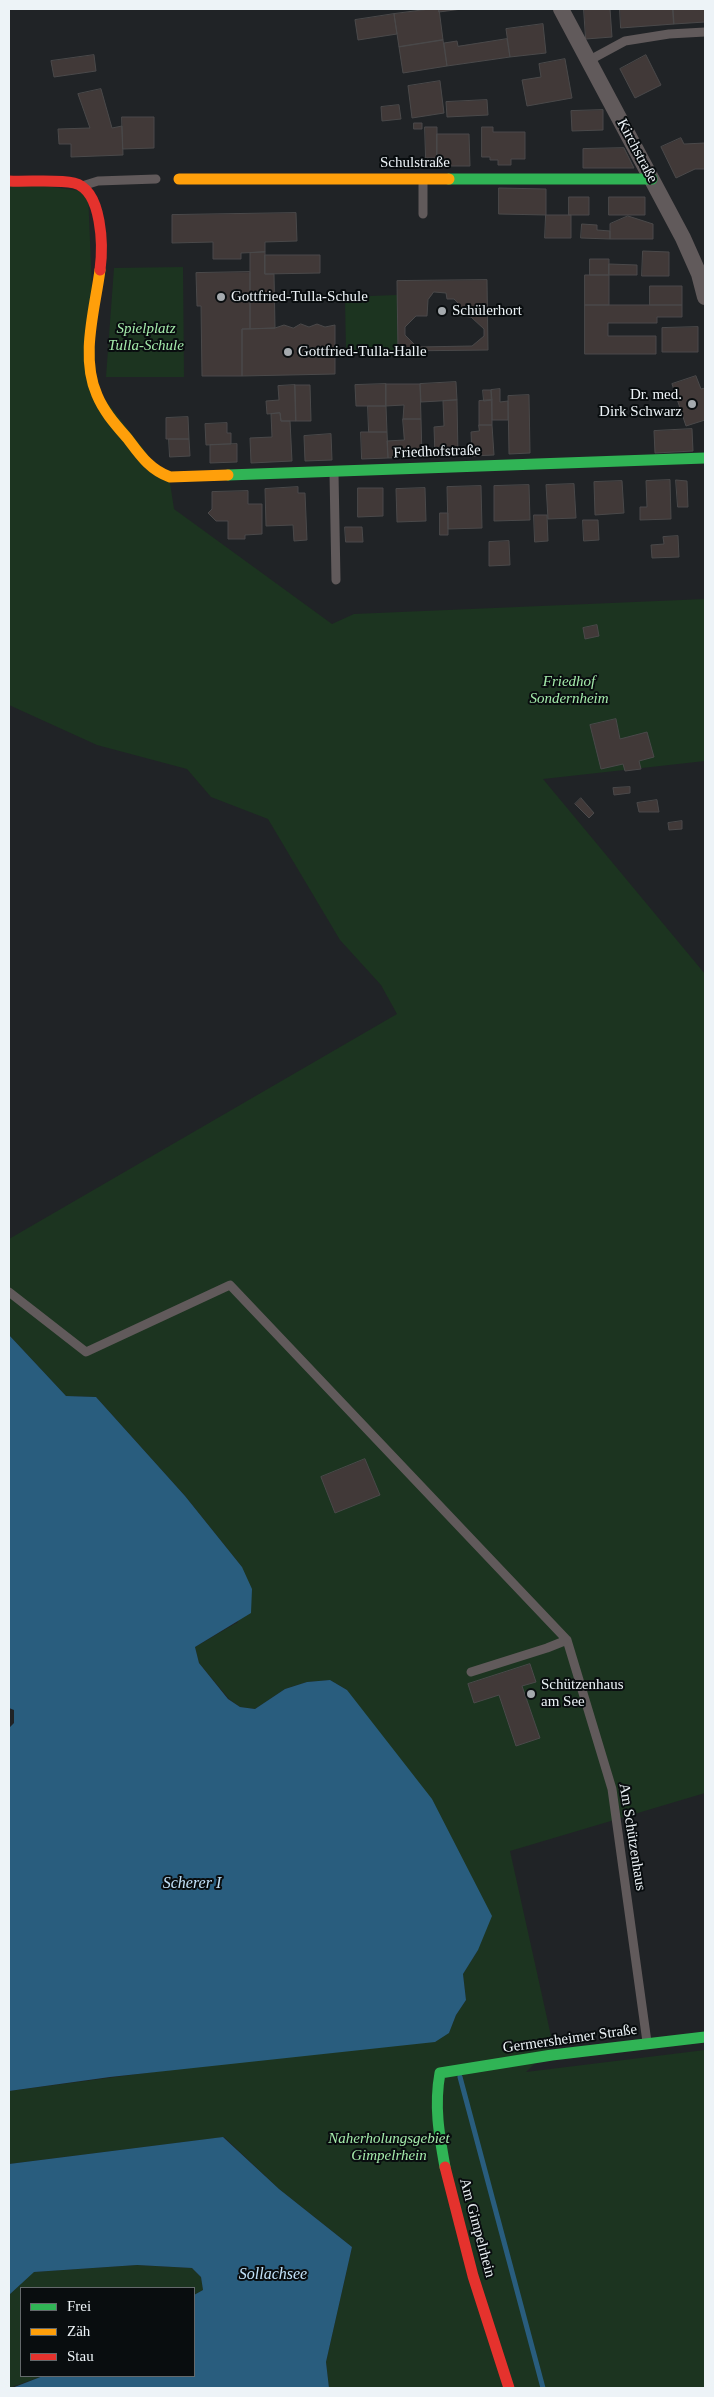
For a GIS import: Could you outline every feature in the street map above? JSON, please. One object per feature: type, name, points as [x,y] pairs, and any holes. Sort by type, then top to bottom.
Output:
[{"type":"street","name":"Kirchstraße","points":[[561,9],[683,238],[702,276],[705,297]]},
{"type":"street","name":"Schulstraße","points":[[178,179],[652,179]]},
{"type":"street","points":[[9,181],[76,183],[80,186]]},
{"type":"street","name":"Friedhofstraße","points":[[80,186],[89,194],[95,206],[100,227],[101,253],[89,355],[93,386],[104,410],[151,468],[162,475],[170,477],[705,458]]},
{"type":"street","name":"Germersheimer Straße","points":[[440,2073],[552,2055],[705,2037]]},
{"type":"street","name":"Am Gimpelrhein","points":[[440,2073],[434,2094],[443,2156],[464,2245],[509,2388]]},
{"type":"lane","points":[[588,61],[625,41],[669,34],[705,32]]},
{"type":"lane","points":[[423,178],[424,214]]},
{"type":"lane","points":[[80,186],[98,181],[156,180]]},
{"type":"lane","points":[[334,470],[336,580]]},
{"type":"lane","points":[[9,1292],[86,1352],[230,1285],[567,1640],[471,1672]]},
{"type":"lane","name":"Am Schützenhaus","points":[[567,1640],[612,1789],[647,2044]]},
{"type":"green space","points":[[9,181],[88,192],[96,388],[170,483],[174,509],[332,624],[354,614],[705,599],[705,761],[543,779],[705,974],[705,1793],[510,1851],[553,2045],[526,2072],[705,2050],[705,2388],[329,2388],[326,2362],[352,2247],[279,2189],[224,2137],[9,2164],[9,2091],[449,2033],[456,2015],[466,2000],[463,1974],[478,1950],[347,1690],[330,1680],[307,1682],[285,1689],[255,1709],[240,1707],[229,1699],[199,1663],[195,1647],[238,1622],[242,1567],[185,1496],[96,1397],[66,1396],[9,1335],[9,1239],[397,1014],[381,985],[340,940],[268,819],[211,797],[187,769],[97,745],[9,705]]},
{"type":"green space","name":"Spielplatz Tulla-Schule","points":[[183,267],[184,377],[106,377],[114,268]]},
{"type":"green space","points":[[397,295],[398,351],[346,352],[345,297]]},
{"type":"green space","points":[[137,2265],[192,2268],[201,2277],[203,2290],[195,2294],[195,2287],[20,2287],[20,2377],[40,2377],[9,2388],[9,2295],[33,2272]]},
{"type":"water","name":"Scherer I","points":[[9,1335],[66,1396],[96,1397],[185,1496],[242,1567],[252,1589],[251,1613],[195,1647],[199,1663],[228,1699],[240,1707],[255,1709],[285,1689],[307,1682],[330,1680],[347,1690],[432,1799],[492,1916],[478,1950],[463,1974],[466,2000],[456,2015],[449,2033],[435,2042],[110,2077],[9,2091],[9,1728],[14,1723],[14,1710],[9,1708]]},
{"type":"water","name":"Sollachsee","points":[[223,2137],[279,2189],[352,2247],[326,2362],[329,2388],[12,2388],[40,2377],[195,2377],[195,2294],[203,2290],[201,2277],[192,2268],[137,2265],[34,2272],[9,2295],[9,2164]]},
{"type":"building","points":[[439,9],[443,40],[399,47],[394,14]]},
{"type":"building","points":[[439,9],[462,9],[439,12]]},
{"type":"building","points":[[584,9],[610,9],[612,37],[586,39]]},
{"type":"building","points":[[620,9],[673,9],[674,24],[621,28]]},
{"type":"building","points":[[673,9],[705,9],[705,22],[674,24]]},
{"type":"building","points":[[394,14],[397,34],[358,40],[355,20]]},
{"type":"building","points":[[543,24],[546,53],[510,57],[506,29]]},
{"type":"building","points":[[507,39],[510,57],[447,66],[444,43],[457,41],[458,46]]},
{"type":"building","points":[[443,40],[447,66],[403,73],[399,47]]},
{"type":"building","points":[[94,55],[96,71],[54,77],[51,61]]},
{"type":"building","points":[[646,55],[661,85],[635,98],[620,69]]},
{"type":"building","points":[[565,59],[572,98],[527,106],[522,80],[541,77],[539,64]]},
{"type":"building","points":[[440,81],[444,113],[412,118],[408,86]]},
{"type":"building","points":[[101,89],[112,128],[122,126],[123,155],[71,157],[71,144],[59,144],[58,129],[90,128],[78,94]]},
{"type":"building","points":[[487,100],[488,115],[447,117],[446,102]]},
{"type":"building","points":[[399,105],[401,119],[382,121],[381,107]]},
{"type":"building","points":[[603,110],[603,130],[572,131],[571,111]]},
{"type":"building","points":[[122,117],[154,117],[154,148],[123,149]]},
{"type":"building","points":[[414,123],[422,123],[422,129],[414,129]]},
{"type":"building","points":[[425,127],[437,127],[437,158],[426,158]]},
{"type":"building","points":[[482,127],[493,127],[493,132],[525,132],[525,159],[511,159],[511,165],[498,165],[498,160],[482,157]]},
{"type":"building","points":[[437,134],[469,134],[470,166],[437,166]]},
{"type":"building","points":[[681,138],[684,144],[705,143],[705,169],[695,169],[676,178],[661,147]]},
{"type":"building","points":[[624,148],[634,168],[583,168],[583,149]]},
{"type":"building","points":[[499,188],[546,189],[546,215],[499,214]]},
{"type":"building","points":[[569,197],[589,197],[589,215],[569,215]]},
{"type":"building","points":[[609,197],[645,197],[645,215],[609,215]]},
{"type":"building","points":[[296,213],[297,241],[265,242],[265,252],[241,253],[241,259],[213,259],[213,242],[172,243],[172,215]]},
{"type":"building","points":[[546,215],[571,215],[571,238],[545,238]]},
{"type":"building","points":[[628,216],[653,224],[653,239],[610,239],[610,224]]},
{"type":"building","points":[[582,224],[597,225],[597,230],[610,231],[610,239],[581,238]]},
{"type":"building","points":[[643,251],[669,252],[669,276],[642,276]]},
{"type":"building","points":[[265,252],[265,274],[274,274],[275,328],[250,329],[250,253]]},
{"type":"building","points":[[265,255],[320,255],[320,273],[265,274]]},
{"type":"building","points":[[590,259],[609,259],[609,275],[590,275]]},
{"type":"building","points":[[609,264],[637,265],[637,275],[609,275]]},
{"type":"building","points":[[250,272],[250,329],[242,329],[242,376],[202,376],[201,306],[197,306],[196,273]]},
{"type":"building","points":[[585,275],[609,275],[609,305],[585,305]]},
{"type":"building","name":"Schülerhort","points":[[487,280],[488,350],[398,351],[397,281]]},
{"type":"building","points":[[650,286],[682,286],[682,305],[650,305]]},
{"type":"building","points":[[434,292],[446,293],[447,299],[454,299],[460,305],[461,316],[471,317],[484,329],[484,336],[472,346],[417,347],[405,335],[405,327],[416,316],[427,316],[428,300]]},
{"type":"building","points":[[585,305],[682,305],[682,317],[657,317],[657,323],[608,323],[608,336],[656,336],[656,354],[585,354]]},
{"type":"building","name":"Gottfried-Tulla-Halle","points":[[301,324],[309,327],[317,324],[325,327],[335,325],[335,374],[242,376],[242,329],[275,328],[284,325],[293,328]]},
{"type":"building","points":[[698,327],[698,352],[662,352],[662,328]]},
{"type":"building","name":"Dr. med. Dirk Schwarz","points":[[696,376],[701,389],[705,388],[705,420],[686,426],[672,384]]},
{"type":"building","points":[[456,382],[457,400],[421,402],[420,384]]},
{"type":"building","points":[[386,384],[386,406],[356,406],[355,385]]},
{"type":"building","points":[[386,384],[420,384],[421,419],[403,419],[404,405],[386,406]]},
{"type":"building","points":[[295,385],[296,421],[281,421],[280,413],[267,414],[266,401],[279,400],[278,386]]},
{"type":"building","points":[[295,385],[310,385],[311,421],[296,421]]},
{"type":"building","points":[[500,389],[500,402],[508,401],[508,420],[492,420],[491,390]]},
{"type":"building","points":[[483,390],[491,390],[492,400],[484,401]]},
{"type":"building","points":[[529,395],[530,453],[509,454],[508,396]]},
{"type":"building","points":[[457,400],[458,455],[435,456],[434,427],[444,426],[443,401]]},
{"type":"building","points":[[492,400],[492,425],[479,425],[479,401]]},
{"type":"building","points":[[368,406],[386,406],[387,432],[369,432]]},
{"type":"building","points":[[280,413],[281,421],[290,421],[292,461],[251,463],[250,438],[272,437],[271,414]]},
{"type":"building","points":[[188,417],[189,439],[166,439],[166,418]]},
{"type":"building","points":[[403,419],[421,419],[422,457],[388,458],[387,441],[404,440]]},
{"type":"building","points":[[227,423],[227,433],[231,433],[231,444],[206,445],[205,424]]},
{"type":"building","points":[[479,425],[492,425],[494,455],[472,456],[471,432],[479,431]]},
{"type":"building","points":[[692,429],[693,451],[655,453],[654,431]]},
{"type":"building","points":[[361,432],[387,432],[388,458],[362,459]]},
{"type":"building","points":[[331,434],[332,460],[305,461],[304,436]]},
{"type":"building","points":[[169,439],[189,439],[190,456],[170,457]]},
{"type":"building","points":[[237,444],[237,462],[210,463],[210,445]]},
{"type":"building","points":[[670,480],[671,519],[640,520],[640,507],[647,507],[646,481]]},
{"type":"building","points":[[676,480],[687,481],[688,507],[678,507]]},
{"type":"building","points":[[622,481],[624,513],[595,515],[594,482]]},
{"type":"building","points":[[574,484],[576,518],[548,519],[546,485]]},
{"type":"building","points":[[529,485],[530,520],[494,521],[494,486]]},
{"type":"building","points":[[481,486],[482,528],[448,529],[447,487]]},
{"type":"building","points":[[298,487],[298,493],[305,493],[307,540],[294,541],[293,525],[266,526],[265,489]]},
{"type":"building","points":[[358,488],[383,488],[383,516],[358,517]]},
{"type":"building","points":[[425,488],[426,521],[397,522],[396,489]]},
{"type":"building","points":[[248,491],[248,504],[262,504],[262,534],[245,535],[245,539],[228,539],[228,521],[216,521],[208,513],[212,509],[212,492]]},
{"type":"building","points":[[440,513],[448,513],[448,535],[440,535]]},
{"type":"building","points":[[534,515],[547,515],[548,541],[535,542]]},
{"type":"building","points":[[583,520],[598,520],[599,540],[584,541]]},
{"type":"building","points":[[345,527],[362,527],[363,542],[346,542]]},
{"type":"building","points":[[678,536],[679,557],[652,558],[651,545],[664,544],[663,537]]},
{"type":"building","points":[[509,541],[510,565],[489,566],[489,542]]},
{"type":"building","points":[[597,625],[599,636],[585,639],[583,628]]},
{"type":"building","points":[[616,719],[620,739],[647,732],[654,757],[639,761],[641,769],[625,771],[623,764],[601,769],[590,725]]},
{"type":"building","points":[[630,787],[630,793],[614,795],[613,788]]},
{"type":"building","points":[[581,798],[594,813],[589,818],[575,804]]},
{"type":"building","points":[[657,800],[659,812],[639,812],[637,803]]},
{"type":"building","points":[[682,821],[682,829],[669,830],[668,823]]},
{"type":"building","points":[[365,1459],[380,1495],[335,1513],[321,1477]]},
{"type":"building","points":[[530,1664],[536,1682],[522,1686],[540,1738],[516,1746],[499,1695],[474,1703],[468,1684]]},
{"type":"waterway","points":[[460,2077],[543,2388]]},
{"type":"traffic: fast","points":[[449,179],[652,179]]},
{"type":"traffic: fast","points":[[228,475],[705,458]]},
{"type":"traffic: fast","points":[[445,2167],[437,2109],[440,2073],[552,2055],[705,2037]]},
{"type":"traffic: slow","points":[[179,179],[449,179]]},
{"type":"traffic: slow","points":[[100,270],[89,349],[92,380],[103,407],[141,456],[163,474],[170,477],[228,475]]},
{"type":"traffic: jam","points":[[9,181],[67,182],[84,188],[91,196],[99,221],[101,235],[100,270]]},
{"type":"traffic: jam","points":[[445,2167],[473,2276],[509,2388]]},
{"type":"place","name":"Gottfried-Tulla-Schule","points":[[221,297]]},
{"type":"place","name":"Schülerhort","points":[[442,311]]},
{"type":"place","name":"Gottfried-Tulla-Halle","points":[[288,352]]},
{"type":"place","name":"Dr. med. Dirk Schwarz","points":[[692,404]]},
{"type":"place","name":"Schützenhaus am See","points":[[531,1694]]},
{"type":"park label","name":"Friedhof Sondernheim","points":[[569,690]]},
{"type":"park label","name":"Naherholungsgebiet Gimpelrhein","points":[[389,2148]]}]
